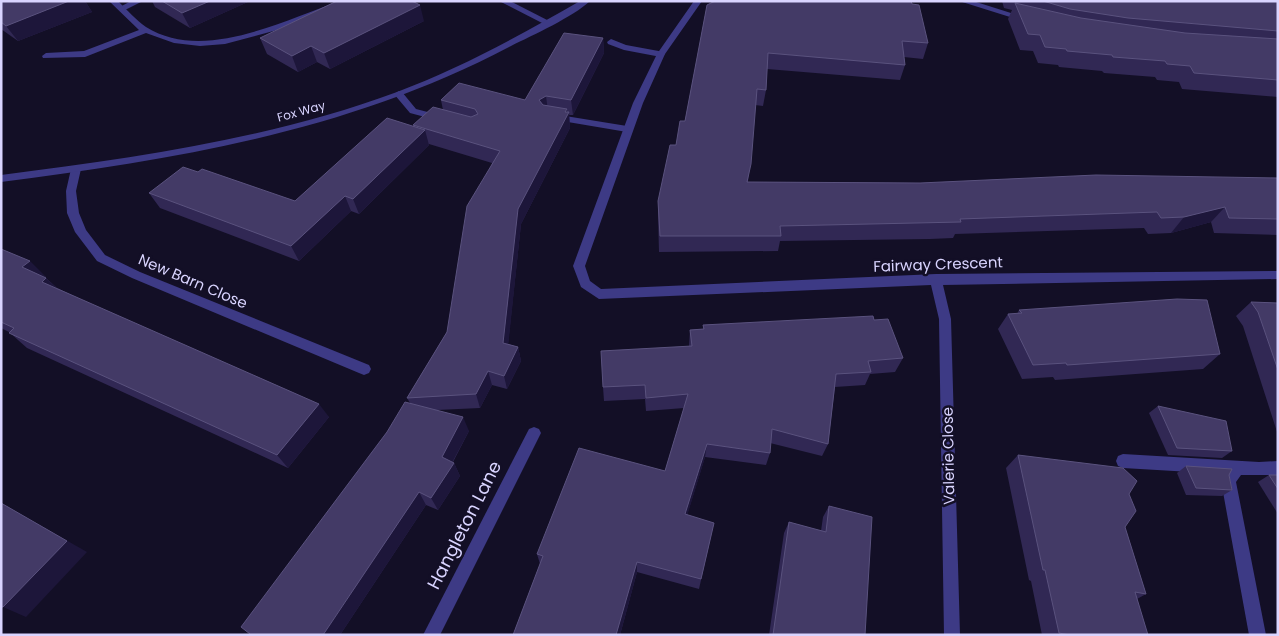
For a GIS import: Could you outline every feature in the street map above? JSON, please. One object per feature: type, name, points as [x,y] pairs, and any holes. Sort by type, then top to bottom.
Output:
[{"type":"street","points":[[113,1],[146,30],[174,41],[212,45],[270,31],[320,10],[349,1]]},
{"type":"street","points":[[122,8],[139,1]]},
{"type":"street","points":[[503,1],[549,23]]},
{"type":"street","name":"Fox Way","points":[[1,178],[76,169],[209,147],[312,122],[399,94],[481,59],[586,1]]},
{"type":"street","points":[[548,116],[628,129],[661,54],[698,1]]},
{"type":"street","points":[[963,1],[1034,21]]},
{"type":"street","points":[[46,56],[84,54],[146,30]]},
{"type":"street","points":[[611,42],[624,47],[661,54]]},
{"type":"street","points":[[399,94],[413,111],[448,121]]},
{"type":"street","name":"Fairway Crescent","points":[[628,129],[580,266],[585,284],[599,294],[936,279],[1168,274],[1278,275]]},
{"type":"street","name":"New Barn Close","points":[[76,169],[71,191],[73,213],[81,232],[101,258],[136,275],[364,369]]},
{"type":"street","name":"Valerie Close","points":[[936,279],[945,319],[952,635]]},
{"type":"street","name":"Hangleton Lane","points":[[431,635],[534,433]]},
{"type":"street","points":[[1123,461],[1237,468],[1278,468]]},
{"type":"street","points":[[1237,468],[1228,481],[1258,635]]},
{"type":"building","points":[[1,1],[69,1],[6,26],[1,22]]},
{"type":"building","points":[[162,1],[210,1],[182,13]]},
{"type":"building","points":[[337,1],[412,1],[420,5],[324,53],[311,46],[292,56],[260,38]]},
{"type":"building","points":[[715,1],[911,1],[912,4],[919,5],[928,43],[902,41],[905,65],[768,53],[766,90],[757,89],[751,164],[747,182],[920,183],[1096,175],[1278,178],[1278,219],[1229,218],[1225,207],[1184,217],[1161,218],[1157,212],[960,219],[961,222],[780,226],[781,236],[660,236],[658,201],[670,145],[676,145],[680,121],[685,121],[707,5]]},
{"type":"building","points":[[1043,1],[1278,1],[1278,31],[1128,18],[1070,9]]},
{"type":"building","points":[[1015,3],[1081,18],[1185,33],[1278,39],[1278,80],[1194,73],[1190,66],[1167,64],[1165,61],[1113,57],[1112,55],[1045,47],[1040,35],[1028,34]]},
{"type":"building","points":[[564,33],[603,38],[571,100],[546,96],[539,100],[543,105],[567,109],[565,112],[569,112],[518,209],[503,343],[518,347],[504,376],[488,371],[476,394],[407,398],[447,332],[467,206],[500,151],[413,125],[433,107],[471,117],[478,114],[475,109],[441,100],[459,83],[525,100]]},
{"type":"building","points":[[387,118],[425,130],[353,199],[345,196],[291,246],[149,193],[183,167],[198,172],[202,169],[295,201]]},
{"type":"building","points":[[1,249],[30,261],[22,267],[46,278],[42,282],[319,404],[277,455],[9,333],[14,328],[1,322]]},
{"type":"building","points":[[1177,299],[1207,300],[1220,354],[1067,365],[1066,363],[1033,365],[1008,314],[1022,313],[1019,310]]},
{"type":"building","points":[[1251,302],[1278,303],[1278,370],[1258,312]]},
{"type":"building","points":[[873,316],[874,320],[888,319],[903,358],[868,361],[871,372],[836,374],[828,444],[772,429],[770,453],[707,444],[685,514],[714,523],[701,579],[637,562],[616,635],[513,635],[543,556],[537,554],[579,448],[665,471],[688,394],[646,398],[645,385],[603,387],[601,351],[692,346],[690,330],[704,329],[703,325]]},
{"type":"building","points":[[405,402],[463,417],[442,457],[454,463],[431,498],[419,492],[323,635],[249,635],[241,627],[387,432]]},
{"type":"building","points":[[1158,406],[1226,421],[1232,451],[1177,448]]},
{"type":"building","points":[[1018,455],[1123,468],[1137,481],[1129,494],[1136,511],[1125,527],[1146,594],[1135,592],[1148,635],[1070,635],[1059,633]]},
{"type":"building","points":[[1186,466],[1232,469],[1229,475],[1232,490],[1196,488]]},
{"type":"building","points":[[1269,475],[1278,475],[1278,489]]},
{"type":"building","points":[[1,503],[67,541],[3,607],[1,607]]},
{"type":"building","points":[[829,506],[872,517],[865,635],[773,635],[789,522],[826,532]]}]
